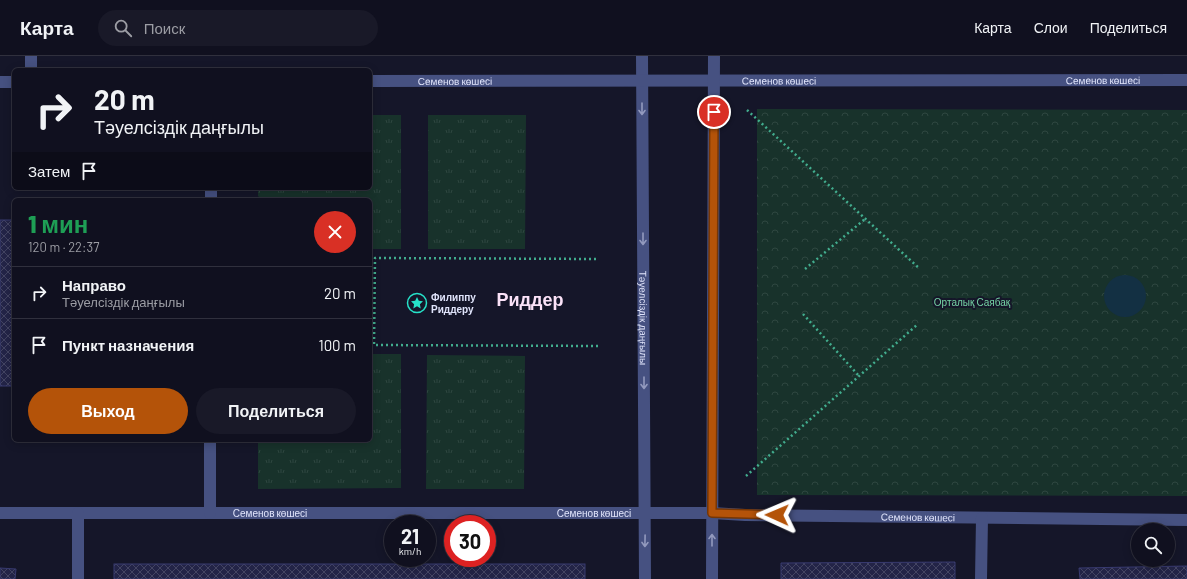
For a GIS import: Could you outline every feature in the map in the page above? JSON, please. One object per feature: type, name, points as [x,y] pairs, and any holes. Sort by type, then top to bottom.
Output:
[{"type":"street","points":[[31,56],[31,68]]},
{"type":"street","name":"Тәуелсіздік даңғылы","points":[[642,56],[645,579]]},
{"type":"street","points":[[712,579],[714,56]]},
{"type":"street","name":"Семенов көшесі","points":[[372,81],[1187,80]]},
{"type":"street","points":[[0,82],[12,82]]},
{"type":"street","points":[[210,442],[210,513]]},
{"type":"street","name":"Семенов көшесі","points":[[0,513],[712,513],[745,515],[1187,520]]},
{"type":"street","points":[[78,513],[78,579]]},
{"type":"street","points":[[981,579],[982,518]]},
{"type":"path","points":[[747,110],[920,269]]},
{"type":"path","points":[[804,269],[865,219]]},
{"type":"path","points":[[598,259],[375,258],[374,301],[374,345],[598,346]]},
{"type":"path","points":[[803,314],[859,376]]},
{"type":"path","points":[[746,476],[918,324]]},
{"type":"green space","name":"Орталық Саябақ","points":[[757,109],[1187,110],[1187,496],[757,495]]},
{"type":"green space","points":[[372,115],[401,115],[401,249],[372,249],[372,198],[260,198],[258,196],[258,190],[372,190]]},
{"type":"green space","points":[[428,115],[526,115],[525,249],[428,249]]},
{"type":"green space","points":[[372,354],[401,354],[401,488],[258,489],[258,442],[372,442]]},
{"type":"green space","points":[[427,355],[525,356],[524,489],[426,489]]},
{"type":"water","points":[[1125,275],[1140,281],[1146,296],[1140,311],[1125,317],[1110,311],[1104,296],[1110,281]]},
{"type":"building","points":[[0,220],[12,220],[12,386],[0,386]]},
{"type":"building","points":[[955,562],[955,579],[781,579],[781,563]]},
{"type":"building","points":[[114,564],[384,564],[384,567],[436,567],[436,564],[444,564],[444,567],[496,567],[496,564],[585,564],[585,579],[114,579]]},
{"type":"building","points":[[1187,566],[1187,579],[1080,579],[1079,568],[1175,567]]},
{"type":"building","points":[[0,568],[16,569],[15,579],[0,579]]},
{"type":"place","name":"Филиппу Риддеру","points":[[417,303]]},
{"type":"district","name":"Риддер","points":[[530,299]]},
{"type":"route","points":[[714,112],[712,513],[777,515]]}]
